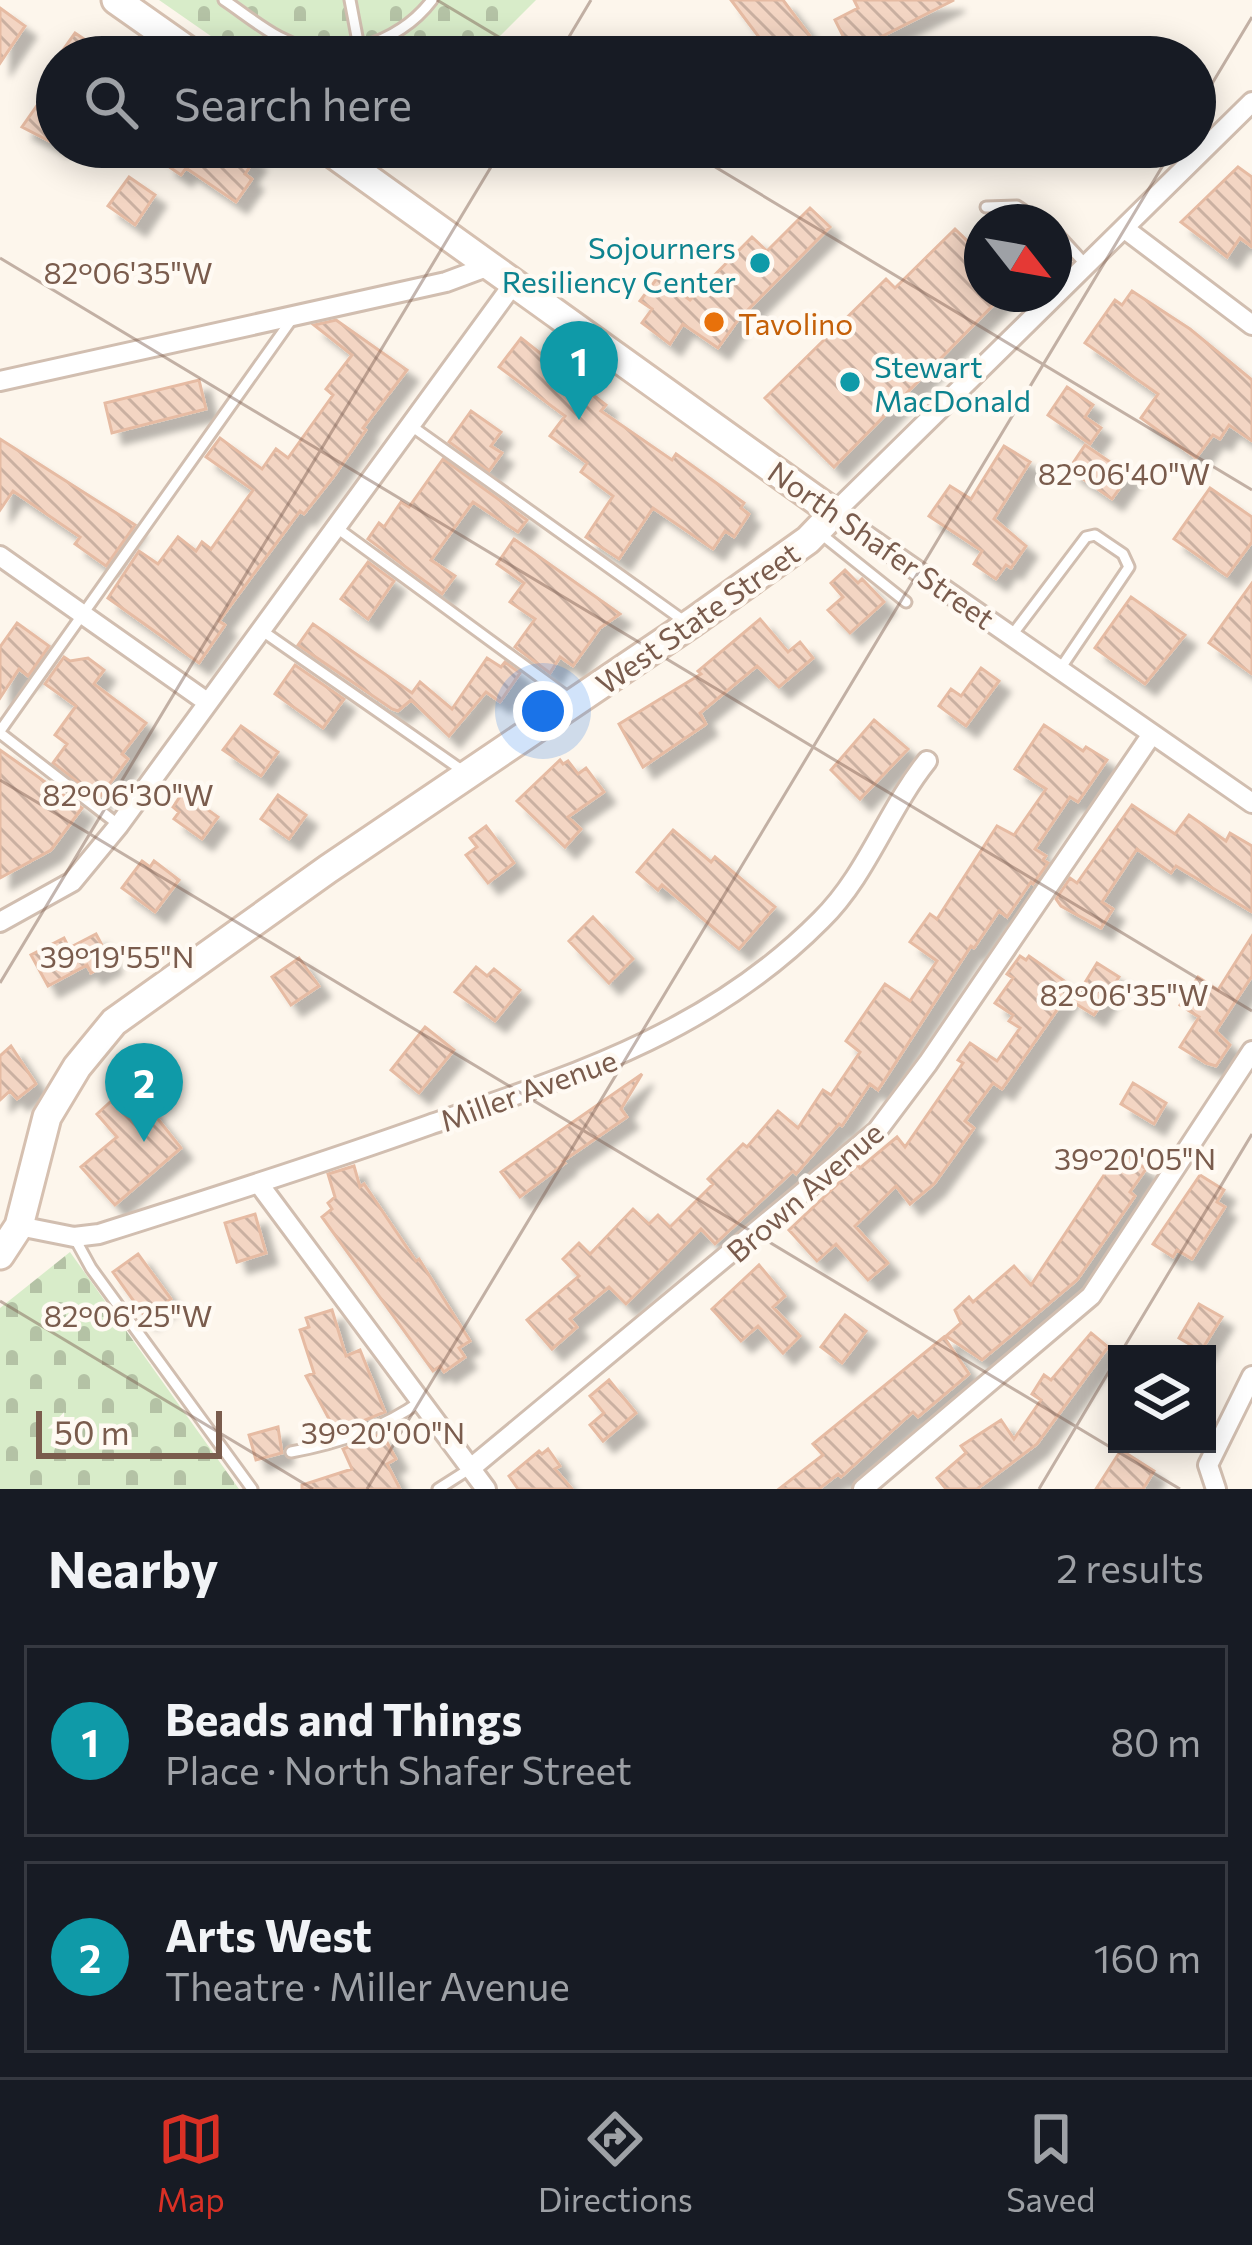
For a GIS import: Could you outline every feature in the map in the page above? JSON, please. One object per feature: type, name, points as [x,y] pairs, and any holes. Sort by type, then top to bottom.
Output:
[{"type":"street","points":[[116,0],[167,36]]},
{"type":"street","name":"West State Street","points":[[1216,138],[1252,102]]},
{"type":"street","name":"North Shafer Street","points":[[353,168],[514,283],[826,522],[1012,635],[1252,802]]},
{"type":"street","name":"West State Street","points":[[0,1255],[19,1226],[47,1118],[76,1067],[114,1022],[297,890],[688,625],[826,522],[1187,168]]},
{"type":"street","points":[[1125,230],[1252,325]]},
{"type":"street","points":[[0,381],[446,282],[489,266]]},
{"type":"street","points":[[1,921],[72,882],[119,825],[514,283]]},
{"type":"street","points":[[0,556],[207,703]]},
{"type":"street","name":"Brown Avenue","points":[[471,1468],[882,1126],[1152,734]]},
{"type":"street","name":"Miller Avenue","points":[[19,1226],[74,1237],[100,1234],[559,1081],[641,1046],[756,979],[835,907],[927,761]]},
{"type":"street","points":[[863,1489],[1091,1296],[1252,1051]]},
{"type":"street","points":[[259,1184],[486,1489]]},
{"type":"street","points":[[1216,1489],[1208,1474],[1213,1448],[1252,1376]]},
{"type":"lane","points":[[224,0],[282,36]]},
{"type":"lane","points":[[350,0],[357,36]]},
{"type":"lane","points":[[391,36],[401,33],[432,0]]},
{"type":"lane","points":[[1072,250],[1087,266]]},
{"type":"lane","points":[[119,825],[0,732],[294,316]]},
{"type":"lane","points":[[410,425],[688,625]]},
{"type":"lane","points":[[826,522],[906,602]]},
{"type":"lane","points":[[336,527],[574,703]]},
{"type":"lane","points":[[1012,635],[1086,536],[1095,536],[1123,554],[1129,567],[1060,669]]},
{"type":"lane","points":[[260,630],[469,774]]},
{"type":"lane","points":[[74,1237],[91,1268],[252,1489]]},
{"type":"lane","points":[[291,1453],[329,1445],[400,1416],[421,1401]]},
{"type":"lane","points":[[438,1489],[471,1468]]},
{"type":"green space","points":[[159,0],[536,0],[500,36],[211,36]]},
{"type":"green space","points":[[70,1252],[239,1489],[0,1489],[0,1308]]},
{"type":"building","points":[[731,0],[783,0],[810,36],[758,36]]},
{"type":"building","points":[[854,0],[954,0],[883,36],[843,36],[835,20],[858,8]]},
{"type":"building","points":[[0,8],[25,26],[0,63]]},
{"type":"building","points":[[36,107],[36,134],[22,127]]},
{"type":"building","points":[[1238,167],[1252,177],[1252,247],[1240,238],[1227,257],[1181,222]]},
{"type":"building","points":[[186,168],[249,168],[245,174],[252,179],[236,202]]},
{"type":"building","points":[[129,177],[155,195],[135,225],[108,206]]},
{"type":"building","points":[[810,208],[830,227],[738,320],[718,348],[683,324],[670,344],[642,323],[652,309],[640,301],[658,277],[690,300],[752,237],[767,251]]},
{"type":"building","name":"Stewart MacDonald","points":[[955,229],[964,238],[964,312],[986,312],[834,467],[765,398],[886,279],[895,288]]},
{"type":"building","points":[[1132,291],[1190,329],[1252,380],[1252,441],[1229,425],[1220,439],[1213,435],[1196,458],[1141,418],[1158,394],[1085,343],[1115,300],[1122,305]]},
{"type":"building","points":[[336,320],[407,370],[334,476],[304,514],[300,511],[219,621],[225,625],[199,663],[108,598],[139,551],[158,564],[178,537],[196,551],[202,542],[211,549],[253,490],[206,457],[220,438],[262,469],[276,449],[288,458],[333,395],[326,389],[352,355],[314,325]]},
{"type":"building","points":[[521,338],[606,405],[601,411],[672,460],[676,454],[744,503],[741,508],[749,514],[734,537],[725,531],[713,549],[653,508],[619,559],[586,537],[613,496],[581,472],[587,463],[550,436],[565,416],[499,367]]},
{"type":"building","points":[[199,380],[206,409],[112,433],[105,403]]},
{"type":"building","points":[[1067,387],[1093,405],[1085,417],[1101,428],[1090,444],[1048,415]]},
{"type":"building","points":[[471,411],[501,432],[491,446],[502,453],[489,471],[449,442]]},
{"type":"building","points":[[0,439],[135,525],[106,566],[75,544],[80,537],[13,491],[0,510]]},
{"type":"building","points":[[1085,445],[1129,475],[1112,499],[1069,469]]},
{"type":"building","points":[[1004,446],[1030,462],[994,519],[1026,546],[1011,568],[1006,565],[996,579],[974,564],[982,551],[929,516],[950,486],[971,499]]},
{"type":"building","points":[[443,459],[527,520],[518,532],[473,502],[431,560],[455,576],[442,594],[368,539],[379,523],[384,527],[401,502],[409,507]]},
{"type":"building","points":[[1210,488],[1252,517],[1252,542],[1227,576],[1174,539]]},
{"type":"building","points":[[514,539],[620,614],[600,628],[573,666],[560,657],[550,673],[515,647],[535,619],[510,602],[524,583],[497,564]]},
{"type":"building","points":[[368,562],[394,581],[368,619],[341,599]]},
{"type":"building","points":[[845,570],[858,583],[862,579],[884,602],[850,633],[828,610],[843,597],[831,583]]},
{"type":"building","points":[[1252,583],[1252,674],[1209,643]]},
{"type":"building","points":[[1131,597],[1185,635],[1145,684],[1095,648]]},
{"type":"building","points":[[760,619],[788,652],[800,642],[813,658],[779,687],[757,666],[700,713],[706,724],[643,767],[619,724],[701,674],[698,671]]},
{"type":"building","points":[[17,623],[49,646],[28,676],[19,669],[0,698],[0,647]]},
{"type":"building","points":[[313,624],[412,693],[420,682],[452,709],[487,658],[501,667],[505,662],[520,673],[500,702],[486,692],[449,736],[411,700],[398,711],[392,709],[298,645]]},
{"type":"building","points":[[64,657],[70,661],[88,658],[104,670],[94,684],[146,723],[122,754],[128,759],[99,798],[53,763],[67,744],[55,735],[76,706],[45,684]]},
{"type":"building","points":[[295,665],[344,699],[323,728],[275,694]]},
{"type":"building","points":[[981,668],[999,681],[966,726],[939,706],[951,689],[961,696]]},
{"type":"building","points":[[874,720],[908,749],[860,799],[831,770]]},
{"type":"building","points":[[1044,725],[1083,751],[1086,747],[1107,760],[1078,802],[1070,797],[1035,849],[1048,863],[1007,917],[999,911],[971,946],[878,1090],[870,1084],[842,1126],[796,1174],[793,1171],[715,1244],[701,1229],[626,1304],[609,1287],[570,1319],[577,1327],[552,1349],[527,1320],[579,1276],[563,1259],[579,1243],[590,1254],[633,1209],[649,1224],[658,1215],[670,1227],[713,1184],[708,1179],[743,1144],[747,1147],[778,1111],[798,1128],[823,1090],[831,1095],[860,1052],[846,1041],[885,984],[910,1001],[937,961],[910,942],[930,914],[937,919],[997,826],[1014,835],[1046,789],[1015,769]]},
{"type":"building","points":[[241,726],[278,752],[261,776],[223,750]]},
{"type":"building","points":[[0,750],[82,808],[51,850],[0,878]]},
{"type":"building","points":[[560,760],[568,761],[578,774],[586,768],[604,792],[568,817],[581,829],[565,847],[517,801]]},
{"type":"building","points":[[183,792],[218,817],[202,839],[174,819],[179,812],[173,807]]},
{"type":"building","points":[[278,795],[306,815],[289,839],[261,819]]},
{"type":"building","points":[[1132,805],[1175,834],[1189,815],[1226,841],[1230,833],[1252,846],[1252,912],[1176,866],[1171,873],[1137,849],[1102,902],[1113,909],[1101,928],[1061,906],[1056,899],[1070,878],[1077,883]]},
{"type":"building","points":[[486,826],[514,863],[488,883],[466,855],[477,847],[470,838]]},
{"type":"building","points":[[673,830],[711,862],[715,857],[775,907],[739,949],[662,885],[658,890],[637,872]]},
{"type":"building","points":[[142,861],[150,867],[154,861],[179,880],[155,912],[122,888]]},
{"type":"building","points":[[593,917],[633,959],[609,983],[569,941]]},
{"type":"building","points":[[96,934],[111,962],[91,973],[87,965],[48,986],[31,955],[64,938],[69,948]]},
{"type":"building","points":[[1252,936],[1252,976],[1216,1031],[1230,1045],[1216,1066],[1206,1063],[1180,1047],[1199,1017],[1180,1005],[1198,977],[1218,990]]},
{"type":"building","points":[[1020,956],[1026,960],[1029,956],[1073,987],[1002,1089],[993,1083],[965,1121],[974,1128],[934,1184],[910,1204],[896,1186],[855,1226],[888,1263],[868,1280],[836,1244],[817,1261],[789,1230],[858,1165],[860,1168],[897,1137],[905,1147],[963,1063],[958,1060],[970,1043],[997,1061],[1020,1028],[1009,1021],[1013,1015],[995,1003],[1013,978],[1007,974]]},
{"type":"building","points":[[299,958],[319,986],[291,1005],[272,977]]},
{"type":"building","points":[[1097,963],[1119,977],[1094,1015],[1073,1002]]},
{"type":"building","points":[[476,967],[487,976],[494,969],[520,990],[495,1021],[455,992]]},
{"type":"building","points":[[425,1027],[454,1050],[419,1093],[391,1070]]},
{"type":"building","points":[[11,1046],[36,1084],[17,1099],[10,1091],[0,1100],[0,1056]]},
{"type":"building","points":[[642,1074],[621,1109],[627,1117],[520,1197],[501,1172]]},
{"type":"building","points":[[1133,1083],[1166,1103],[1154,1124],[1121,1104]]},
{"type":"building","points":[[130,1084],[181,1148],[115,1205],[81,1167],[117,1137],[97,1114]]},
{"type":"building","points":[[1120,1151],[1146,1169],[1130,1192],[1135,1196],[1077,1280],[982,1360],[946,1336],[961,1323],[955,1310],[969,1297],[973,1302],[1014,1266],[1031,1285]]},
{"type":"building","points":[[354,1166],[360,1187],[364,1184],[416,1261],[419,1259],[470,1341],[459,1348],[465,1357],[444,1372],[440,1366],[433,1371],[322,1217],[332,1209],[328,1203],[335,1197],[328,1174]]},
{"type":"building","points":[[1200,1175],[1224,1190],[1217,1202],[1225,1207],[1192,1259],[1177,1250],[1173,1257],[1153,1244]]},
{"type":"building","points":[[255,1214],[266,1253],[237,1262],[225,1223]]},
{"type":"building","points":[[138,1254],[171,1299],[146,1318],[113,1272]]},
{"type":"building","points":[[759,1265],[785,1296],[773,1307],[800,1336],[783,1353],[758,1326],[741,1341],[712,1309]]},
{"type":"building","points":[[1199,1304],[1222,1317],[1205,1345],[1191,1345],[1179,1338]]},
{"type":"building","points":[[332,1310],[346,1356],[360,1350],[385,1412],[336,1432],[306,1376],[314,1373],[300,1330],[309,1327],[306,1318]]},
{"type":"building","points":[[845,1315],[866,1331],[842,1363],[821,1347]]},
{"type":"building","points":[[1091,1333],[1108,1347],[1037,1444],[977,1489],[946,1489],[937,1478],[966,1453],[961,1446],[1001,1420],[1014,1439],[1041,1400],[1032,1394],[1044,1375],[1051,1380]]},
{"type":"building","points":[[944,1337],[969,1374],[918,1417],[913,1412],[841,1477],[838,1474],[819,1489],[779,1489],[823,1455],[813,1444]]},
{"type":"building","points":[[609,1380],[636,1413],[603,1441],[590,1425],[604,1413],[590,1396]]},
{"type":"building","points":[[278,1427],[282,1453],[256,1460],[249,1435]]},
{"type":"building","points":[[382,1433],[396,1459],[387,1464],[400,1489],[302,1489],[302,1485],[352,1469],[343,1449]]},
{"type":"building","points":[[548,1449],[560,1466],[555,1469],[572,1489],[518,1489],[509,1476]]},
{"type":"building","points":[[1119,1453],[1154,1471],[1143,1489],[1096,1489]]},
{"type":"place","name":"Sojourners Resiliency Center","points":[[760,263]]},
{"type":"place","name":"Tavolino","points":[[714,322]]},
{"type":"place","name":"Stewart MacDonald","points":[[850,382]]},
{"type":"place","name":"Beads and Things","points":[[579,420]]},
{"type":"place","name":"Arts West","points":[[144,1142]]}]
